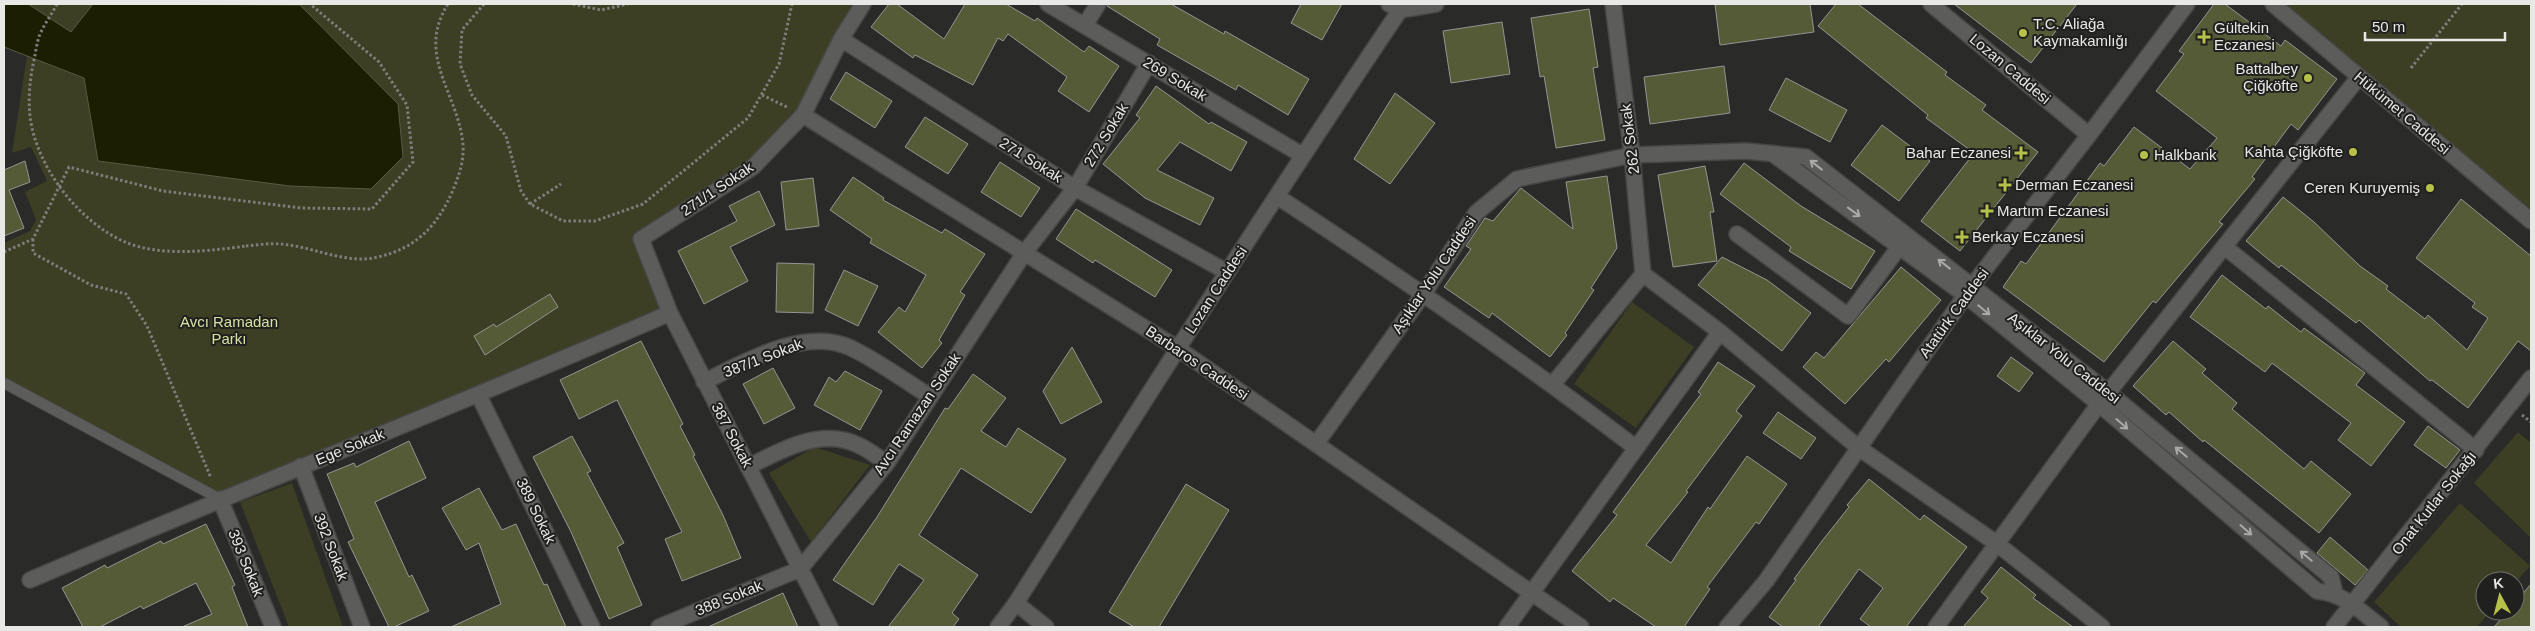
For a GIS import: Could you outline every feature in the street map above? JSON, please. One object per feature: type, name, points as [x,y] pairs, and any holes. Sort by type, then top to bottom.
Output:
[{"type":"street","name":"271/1 Sokak","points":[[641,239],[753,167],[803,115],[841,39],[863,4]]},
{"type":"street","name":"269 Sokak","points":[[1048,4],[1302,155]]},
{"type":"street","points":[[1085,25],[1098,4]]},
{"type":"street","name":"Lozan Caddesi","points":[[998,627],[1016,603],[1177,348],[1278,197],[1394,7],[1436,4]]},
{"type":"street","name":"262 Sokak","points":[[1614,4],[1644,274]]},
{"type":"street","name":"Lozan Caddesi","points":[[1931,4],[2089,135]]},
{"type":"street","name":"Atatürk Caddesi","points":[[1727,627],[1766,581],[1968,290],[2089,135],[2187,4]]},
{"type":"street","name":"Hükümet Caddesi","points":[[2273,4],[2531,222]]},
{"type":"street","name":"271 Sokak","points":[[841,39],[1075,188],[1227,272]]},
{"type":"street","name":"272 Sokak","points":[[1026,252],[1075,188],[1149,63]]},
{"type":"street","points":[[1936,627],[2104,398],[2359,78]]},
{"type":"street","name":"Barbaros Caddesi","points":[[803,115],[1026,252],[1177,348],[1581,627]]},
{"type":"street","name":"Aşıklar Yolu Caddesi","points":[[1316,444],[1424,293],[1476,213],[1516,179],[1632,154],[1715,151],[1772,153],[1806,157],[1968,290],[2331,577],[2334,593],[2353,604],[2380,627]]},
{"type":"street","name":"Aşıklar Yolu Caddesi","points":[[1772,153],[1900,246],[1968,290]]},
{"type":"street","points":[[1278,197],[1424,293],[1553,384],[1636,448]]},
{"type":"street","points":[[1737,234],[1848,316],[1900,246]]},
{"type":"street","name":"387 Sokak","points":[[641,239],[670,313],[830,627]]},
{"type":"street","points":[[2225,248],[2476,450]]},
{"type":"street","name":"Avcı Ramazan Sokak","points":[[800,569],[887,463],[929,396],[1026,252]]},
{"type":"street","points":[[1553,384],[1644,274],[1720,332],[1859,448],[1996,543],[2102,627]]},
{"type":"street","name":"Ege Sokak","points":[[30,580],[220,499],[479,396],[670,313]]},
{"type":"street","points":[[1507,627],[1720,332]]},
{"type":"street","name":"387/1 Sokak","points":[[704,382],[745,362],[792,344],[812,340],[849,347],[929,396]]},
{"type":"street","name":"Onat Kutlar Sokağı","points":[[2334,627],[2476,450],[2531,378]]},
{"type":"street","name":"389 Sokak","points":[[479,396],[592,627]]},
{"type":"street","points":[[748,467],[801,442],[832,438],[857,444],[887,463]]},
{"type":"street","name":"392 Sokak","points":[[301,466],[362,627]]},
{"type":"street","name":"393 Sokak","points":[[220,499],[273,627]]},
{"type":"street","name":"388 Sokak","points":[[659,627],[800,569]]},
{"type":"street","points":[[1016,603],[1046,627]]},
{"type":"lane","points":[[4,383],[220,499]]},
{"type":"path","points":[[57,4],[39,35],[29,82],[30,118],[42,157],[73,206],[96,224],[126,243],[160,250],[198,252],[280,244],[346,257],[377,258],[408,246],[428,232],[444,212],[461,170],[463,145],[437,60],[435,34],[448,4]]},
{"type":"path","points":[[220,499],[147,326],[126,294],[91,285],[33,253],[33,239],[69,167],[163,191],[301,208],[372,209],[413,162],[407,105],[379,62],[310,4]]},
{"type":"path","points":[[484,4],[462,30],[460,64],[472,95],[506,136],[521,191],[530,204],[563,221],[596,222],[643,204],[748,118],[779,64],[792,4]]},
{"type":"path","points":[[573,4],[601,10],[628,4]]},
{"type":"path","points":[[2411,68],[2462,4]]},
{"type":"path","points":[[762,95],[803,115]]},
{"type":"path","points":[[530,204],[561,184]]},
{"type":"path","points":[[4,252],[33,239]]},
{"type":"green space","name":"Avcı Ramadan Parkı","points":[[28,4],[863,4],[803,115],[753,167],[641,239],[670,313],[220,499],[4,377],[4,243],[30,231],[36,220],[25,192],[47,181],[31,147],[12,153],[27,55],[84,78],[200,175],[71,33]]},
{"type":"green space","points":[[2273,4],[2531,4],[2531,221]]},
{"type":"green space","points":[[1632,302],[1694,347],[1636,428],[1574,384]]},
{"type":"green space","points":[[2518,432],[2531,443],[2531,538],[2474,483]]},
{"type":"green space","points":[[815,447],[870,465],[811,542],[769,473]]},
{"type":"green space","points":[[292,483],[343,627],[289,627],[240,502]]},
{"type":"green space","points":[[2460,503],[2530,566],[2525,572],[2475,571],[2475,621],[2482,621],[2477,627],[2401,627],[2374,602]]},
{"type":"shaded area","points":[[4,4],[28,4],[71,32],[93,4],[300,5],[398,104],[403,157],[371,189],[290,186],[98,161],[84,78],[4,47]]},
{"type":"building","points":[[889,4],[897,4],[944,39],[965,4],[1006,4],[1035,21],[1037,18],[1084,52],[1089,46],[1119,66],[1089,112],[1058,91],[1067,77],[1008,34],[1003,41],[998,38],[973,85],[915,55],[913,58],[871,27]]},
{"type":"building","points":[[1107,4],[1171,4],[1224,34],[1225,31],[1309,79],[1288,115],[1238,85],[1236,90],[1157,45],[1160,39],[1107,6]]},
{"type":"building","points":[[1301,4],[1342,4],[1322,40],[1291,23]]},
{"type":"building","points":[[1715,4],[1810,4],[1814,32],[1720,45]]},
{"type":"building","points":[[1836,4],[1858,4],[1947,72],[1945,75],[1986,105],[1982,110],[2038,152],[1960,251],[1921,221],[1974,153],[1926,118],[1928,115],[1818,26]]},
{"type":"building","name":"T.C. Aliağa Kaymakamlığı","points":[[1954,4],[2077,4],[2031,63]]},
{"type":"building","points":[[2214,4],[2225,4],[2281,46],[2285,40],[2337,79],[2298,130],[2291,124],[2252,177],[2255,179],[2219,222],[2223,224],[2156,303],[2153,301],[2104,362],[2003,287],[2021,261],[2026,264],[2100,163],[2104,166],[2134,127],[2190,169],[2217,138],[2156,91],[2184,54],[2179,51]]},
{"type":"building","points":[[1589,9],[1598,67],[1593,68],[1605,140],[1556,148],[1544,76],[1540,77],[1531,18]]},
{"type":"building","points":[[1502,22],[1510,74],[1451,83],[1443,31]]},
{"type":"building","points":[[1724,66],[1730,113],[1650,124],[1644,77]]},
{"type":"building","points":[[846,72],[892,101],[875,128],[830,99]]},
{"type":"building","points":[[1786,78],[1847,110],[1830,142],[1769,110]]},
{"type":"building","points":[[1156,86],[1209,124],[1211,122],[1247,142],[1231,171],[1180,142],[1157,170],[1214,198],[1200,225],[1145,198],[1103,164],[1140,118],[1136,115]]},
{"type":"building","points":[[1395,93],[1435,123],[1390,184],[1354,159]]},
{"type":"building","points":[[925,117],[968,144],[948,174],[905,147]]},
{"type":"building","points":[[1882,125],[1930,161],[1899,201],[1851,165]]},
{"type":"building","points":[[25,161],[30,182],[9,190],[24,228],[4,236],[4,170]]},
{"type":"building","points":[[1000,162],[1040,188],[1021,217],[981,192]]},
{"type":"building","points":[[1744,163],[1801,206],[1875,251],[1851,289],[1789,251],[1791,247],[1720,194]]},
{"type":"building","points":[[1705,166],[1714,212],[1710,212],[1717,261],[1673,267],[1658,175]]},
{"type":"building","points":[[1607,176],[1617,248],[1591,288],[1594,290],[1565,333],[1567,335],[1550,357],[1492,313],[1489,318],[1444,287],[1471,249],[1466,246],[1485,218],[1493,221],[1521,188],[1573,229],[1566,182]]},
{"type":"building","points":[[853,177],[884,198],[883,200],[942,233],[945,229],[985,254],[960,292],[965,295],[939,340],[942,343],[922,368],[878,332],[899,307],[905,312],[926,275],[870,243],[872,239],[830,210]]},
{"type":"building","points":[[813,178],[819,226],[786,230],[781,182]]},
{"type":"building","points":[[759,191],[775,225],[730,247],[748,281],[704,304],[678,251],[737,221],[729,206]]},
{"type":"building","points":[[2283,197],[2314,222],[2360,266],[2388,286],[2386,289],[2425,319],[2428,315],[2467,350],[2488,318],[2472,307],[2475,303],[2416,258],[2461,199],[2531,256],[2531,351],[2518,341],[2468,408],[2432,380],[2430,381],[2359,320],[2356,323],[2281,265],[2279,268],[2246,241]]},
{"type":"building","points":[[1076,209],[1172,270],[1155,297],[1095,260],[1093,263],[1056,239]]},
{"type":"building","points":[[1722,257],[1767,280],[1811,313],[1782,351],[1698,285]]},
{"type":"building","points":[[777,263],[814,264],[813,313],[776,312]]},
{"type":"building","points":[[1901,267],[1941,300],[1889,362],[1886,359],[1845,404],[1803,367],[1816,352],[1824,358]]},
{"type":"building","points":[[844,270],[878,286],[858,326],[825,310]]},
{"type":"building","points":[[2222,275],[2266,309],[2268,306],[2301,332],[2304,328],[2365,373],[2356,385],[2405,422],[2371,466],[2338,440],[2351,423],[2272,363],[2265,372],[2190,317]]},
{"type":"building","points":[[550,294],[558,307],[485,355],[474,336],[494,324],[496,327]]},
{"type":"building","points":[[641,341],[683,424],[680,426],[723,515],[741,558],[682,581],[665,539],[682,532],[617,400],[579,419],[560,380]]},
{"type":"building","points":[[2173,341],[2206,369],[2202,373],[2237,403],[2232,409],[2304,469],[2311,461],[2351,494],[2319,533],[2204,440],[2203,442],[2169,412],[2166,415],[2133,386]]},
{"type":"building","points":[[1072,347],[1102,402],[1061,424],[1043,391]]},
{"type":"building","points":[[2011,357],[2033,373],[2019,392],[1997,376]]},
{"type":"building","points":[[1718,362],[1755,386],[1736,411],[1742,416],[1686,491],[1688,492],[1646,545],[1671,563],[1708,507],[1710,509],[1747,456],[1787,484],[1759,524],[1756,522],[1707,587],[1710,589],[1684,627],[1656,627],[1613,598],[1610,602],[1572,571],[1617,515],[1613,512],[1701,394],[1698,392]]},
{"type":"building","points":[[773,368],[795,408],[764,424],[743,384]]},
{"type":"building","points":[[845,371],[882,391],[860,430],[814,405],[829,377],[836,382]]},
{"type":"building","points":[[973,374],[1006,398],[981,431],[1006,447],[1018,428],[1066,459],[1031,513],[961,468],[919,535],[978,575],[952,613],[959,619],[953,627],[888,627],[924,580],[899,564],[873,605],[833,580],[877,517],[945,408],[948,409]]},
{"type":"building","points":[[1778,412],[1816,438],[1801,459],[1763,433]]},
{"type":"building","points":[[2428,426],[2460,450],[2446,468],[2414,445]]},
{"type":"building","points":[[572,436],[591,471],[587,473],[624,543],[617,547],[642,605],[609,619],[571,532],[533,457]]},
{"type":"building","points":[[409,441],[426,478],[375,502],[409,577],[412,575],[429,611],[394,627],[389,627],[348,542],[354,539],[327,474],[354,463],[356,467]]},
{"type":"building","points":[[1869,479],[1920,520],[1924,515],[1967,547],[1906,627],[1871,627],[1860,619],[1883,588],[1859,569],[1818,627],[1783,627],[1769,617],[1796,580],[1794,579],[1849,507],[1847,505]]},
{"type":"building","points":[[1186,484],[1229,510],[1159,627],[1134,627],[1109,612]]},
{"type":"building","points":[[479,488],[502,530],[516,524],[544,585],[547,584],[566,627],[451,627],[501,604],[479,543],[466,550],[442,508]]},
{"type":"building","points":[[206,524],[235,585],[232,587],[248,627],[182,627],[212,614],[196,583],[143,609],[141,606],[100,627],[83,627],[62,588],[105,565],[107,568],[161,541],[163,544]]},
{"type":"building","points":[[2330,537],[2368,570],[2355,585],[2317,553]]},
{"type":"building","points":[[2001,567],[2036,595],[2033,598],[2073,627],[1963,627],[1988,598],[1981,592]]},
{"type":"building","points":[[2531,584],[2531,627],[2494,627],[2499,621],[2525,621],[2525,591]]},
{"type":"building","points":[[783,593],[798,627],[708,627]]},
{"type":"place","name":"T.C. Aliağa Kaymakamlığı","points":[[2023,33]]},
{"type":"place","name":"Gültekin Eczanesi","points":[[2204,37]]},
{"type":"place","name":"Battalbey Çiğköfte","points":[[2308,78]]},
{"type":"place","name":"Kahta Çiğköfte","points":[[2353,152]]},
{"type":"place","name":"Bahar Eczanesi","points":[[2021,153]]},
{"type":"place","name":"Halkbank","points":[[2144,155]]},
{"type":"place","name":"Derman Eczanesi","points":[[2005,185]]},
{"type":"place","name":"Ceren Kuruyemiş","points":[[2430,188]]},
{"type":"place","name":"Martım Eczanesi","points":[[1987,211]]},
{"type":"place","name":"Berkay Eczanesi","points":[[1962,237]]}]
